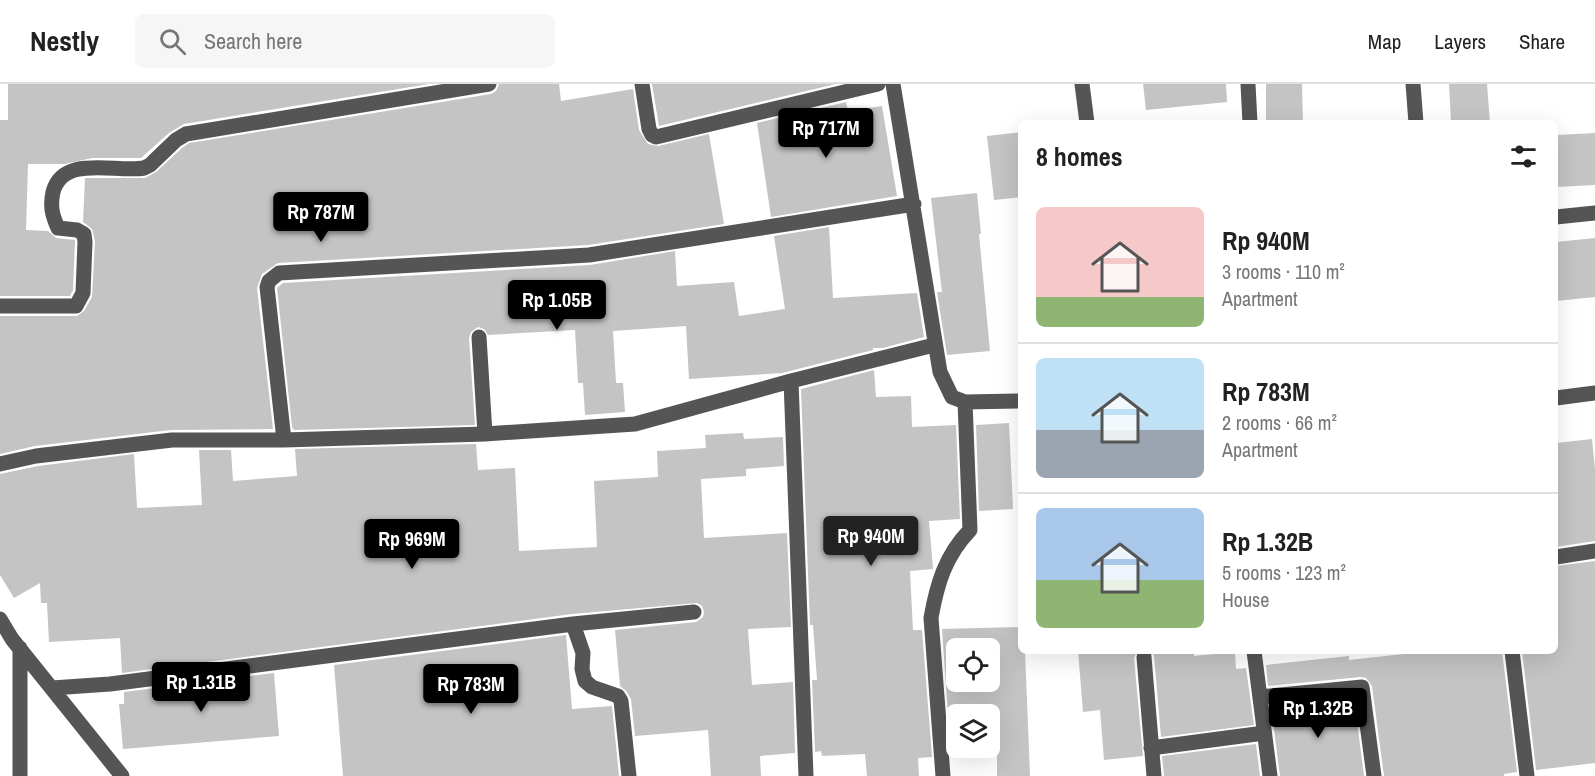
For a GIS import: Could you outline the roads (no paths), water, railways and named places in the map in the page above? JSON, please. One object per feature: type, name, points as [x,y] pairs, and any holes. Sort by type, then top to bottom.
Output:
[{"type":"street","points":[[0,306],[76,306],[80,299],[83,293],[84,234],[77,230],[58,228],[50,205],[54,189],[60,179],[71,170],[144,168],[179,137],[186,134],[489,84]]},
{"type":"street","points":[[642,84],[649,129],[656,137],[878,84]]},
{"type":"street","points":[[893,84],[914,204],[934,345],[946,388],[952,397],[965,402],[1018,401]]},
{"type":"street","points":[[1082,84],[1087,120]]},
{"type":"street","points":[[1248,84],[1250,120]]},
{"type":"street","points":[[1413,84],[1416,120]]},
{"type":"street","points":[[284,440],[267,287],[269,281],[279,273],[589,255],[914,204]]},
{"type":"street","points":[[1558,217],[1595,213]]},
{"type":"street","points":[[479,337],[485,434]]},
{"type":"street","points":[[0,464],[36,456],[163,440],[284,440],[485,434],[635,424],[934,345]]},
{"type":"street","points":[[791,381],[806,776]]},
{"type":"street","points":[[1558,398],[1595,393]]},
{"type":"street","points":[[943,776],[931,618],[947,559],[970,530],[965,402]]},
{"type":"street","points":[[1558,557],[1595,551]]},
{"type":"street","points":[[52,688],[110,684],[573,624],[693,612]]},
{"type":"street","points":[[0,619],[11,642],[52,688],[122,776]]},
{"type":"street","points":[[573,624],[583,653],[585,681],[592,687],[618,696],[621,701],[629,776]]},
{"type":"street","points":[[11,642],[20,776]]},
{"type":"street","points":[[1254,654],[1270,776]]},
{"type":"street","points":[[1512,654],[1527,776]]},
{"type":"street","points":[[1144,657],[1154,776]]},
{"type":"street","points":[[1260,697],[1362,687],[1374,776]]},
{"type":"street","points":[[1151,748],[1264,733]]}]
